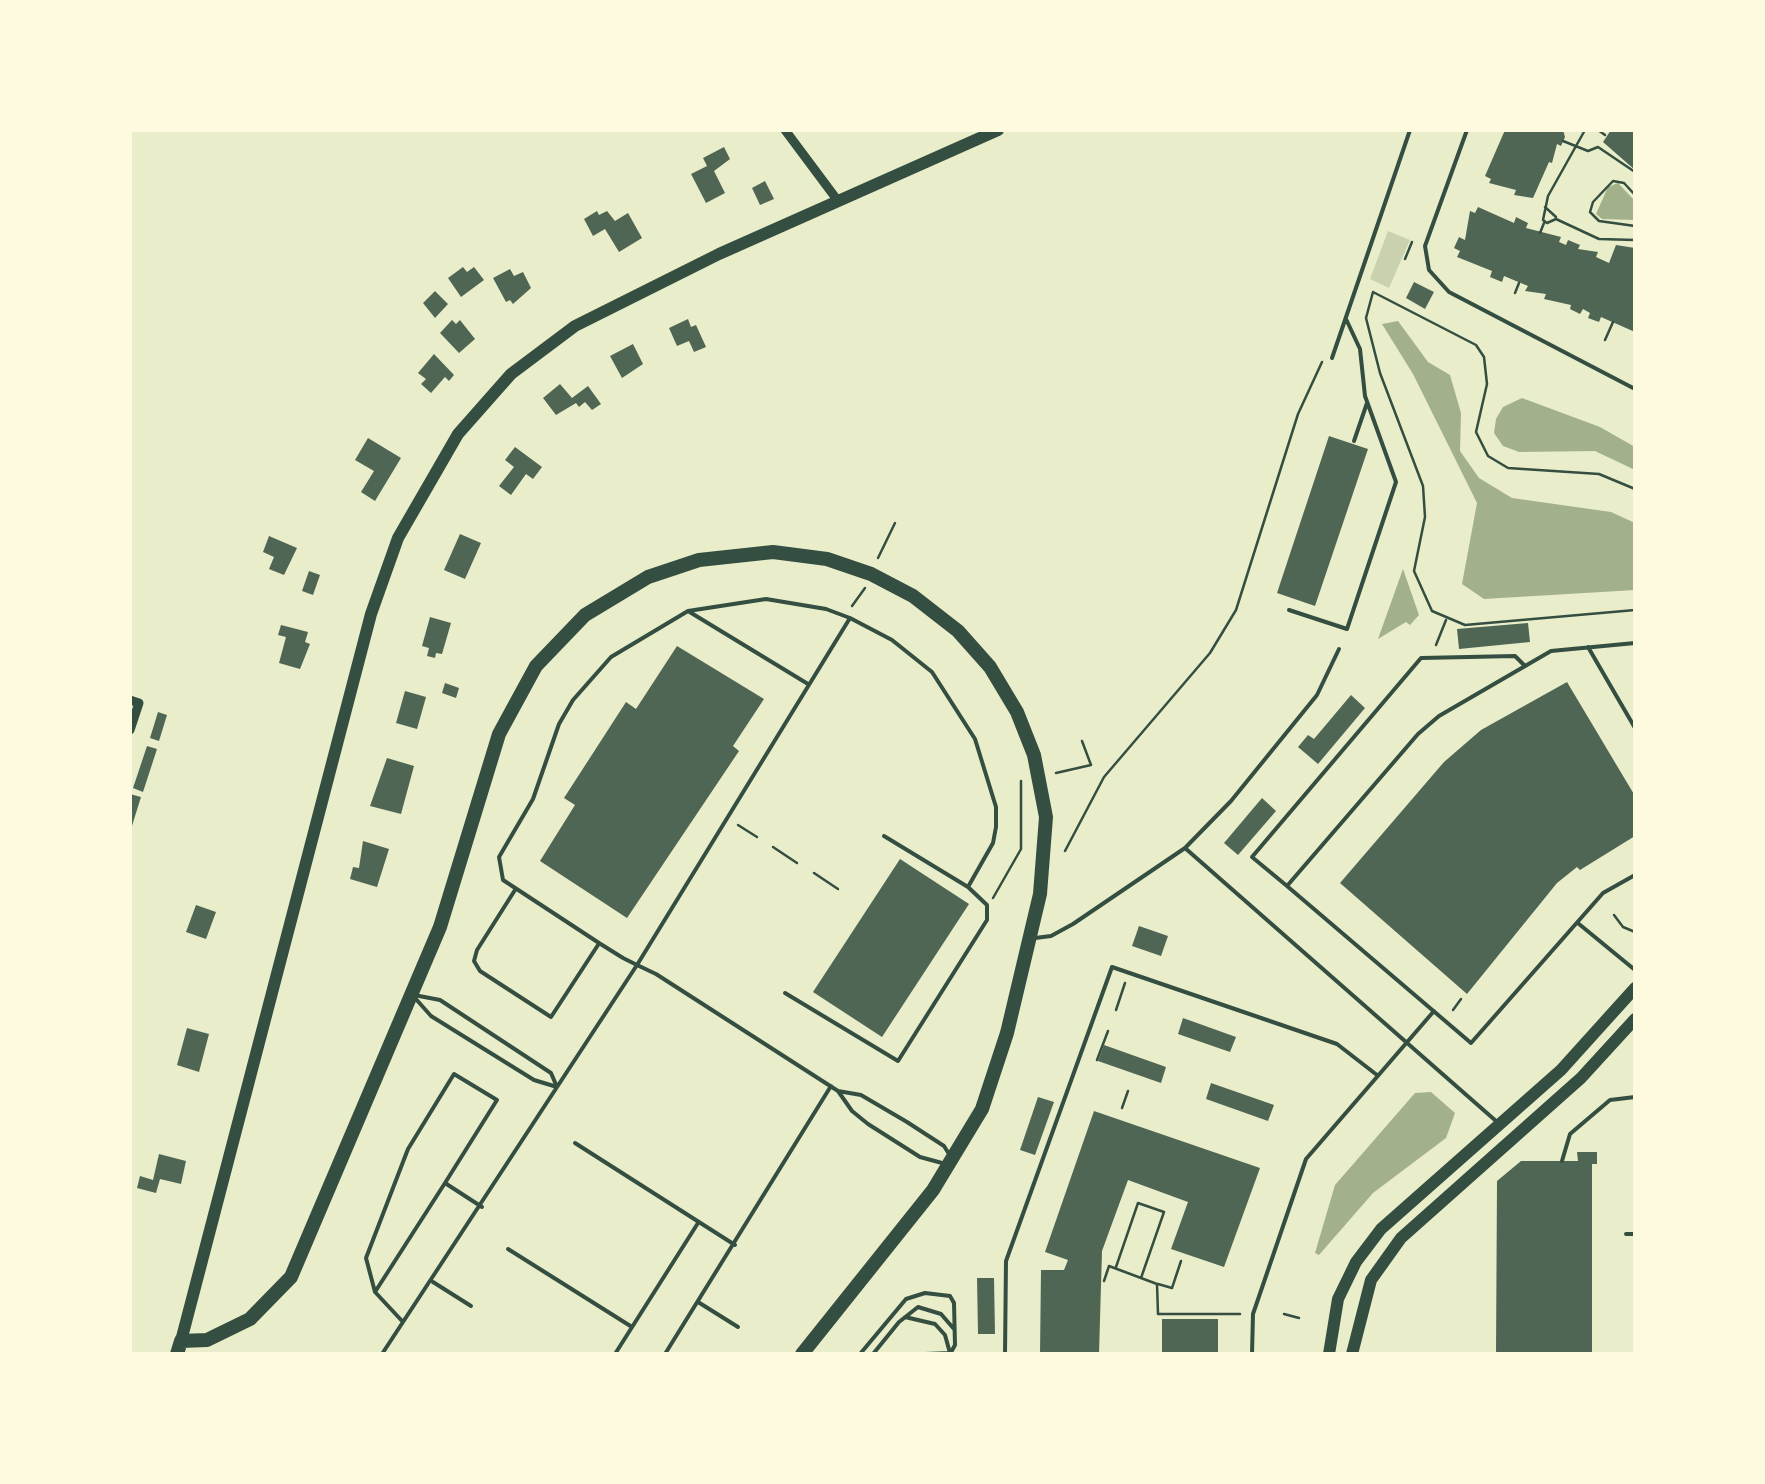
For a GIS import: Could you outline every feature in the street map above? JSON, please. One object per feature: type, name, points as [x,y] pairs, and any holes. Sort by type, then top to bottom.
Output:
[{"type":"main road","points":[[802,1354],[953,1162],[990,1089],[1045,866],[1043,797],[1026,731],[990,667],[958,630],[892,584],[827,559],[750,552],[674,567],[625,588],[585,615],[536,666],[499,734],[446,908],[291,1276],[266,1306],[234,1329],[179,1347],[371,614],[398,538],[422,491],[469,422],[511,374],[552,341],[610,306],[998,130]]},
{"type":"main road","points":[[1329,1354],[1338,1299],[1368,1245],[1403,1208],[1561,1070],[1635,988]]},
{"type":"main road","points":[[1352,1354],[1372,1280],[1401,1238],[1591,1069],[1635,1019]]},
{"type":"street","points":[[785,130],[838,202]]},
{"type":"street","points":[[130,700],[139,703],[130,730]]},
{"type":"lane","points":[[1332,358],[1410,130]]},
{"type":"lane","points":[[1467,130],[1425,246],[1429,270],[1449,292],[1635,389]]},
{"type":"lane","points":[[1289,610],[1346,629],[1396,482],[1368,403],[1360,349],[1346,319]]},
{"type":"lane","points":[[1354,440],[1368,403]]},
{"type":"lane","points":[[838,1091],[861,1095],[908,1122],[944,1146],[953,1162],[935,1164],[895,1142],[852,1111],[832,1086],[503,880],[500,857],[533,798],[559,724],[573,700],[611,657],[688,611],[766,599],[826,609],[850,618],[892,640],[932,672],[975,739],[996,806],[996,827],[993,843],[968,888]]},
{"type":"lane","points":[[688,611],[810,684]]},
{"type":"lane","points":[[382,1354],[638,965],[850,618]]},
{"type":"lane","points":[[1287,886],[1418,734],[1552,651],[1635,643]]},
{"type":"lane","points":[[1588,647],[1635,728]]},
{"type":"lane","points":[[1030,938],[1051,936],[1074,924],[1185,848],[1231,801],[1318,694],[1339,648]]},
{"type":"lane","points":[[1525,666],[1514,656],[1422,658],[1252,857],[1471,1043],[1603,893],[1635,874]]},
{"type":"lane","points":[[785,993],[890,1059],[904,1058],[986,920],[987,905],[968,888],[884,836]]},
{"type":"lane","points":[[1185,848],[1500,1124]]},
{"type":"lane","points":[[515,890],[474,961],[480,971],[551,1017],[599,943]]},
{"type":"lane","points":[[1579,924],[1635,970]]},
{"type":"lane","points":[[1004,1354],[1006,1261],[1112,968],[1337,1044],[1377,1075]]},
{"type":"lane","points":[[412,995],[440,1000],[551,1073],[557,1087]]},
{"type":"lane","points":[[412,995],[431,1016],[544,1086],[557,1087]]},
{"type":"lane","points":[[1252,1354],[1253,1314],[1306,1159],[1434,1011]]},
{"type":"lane","points":[[375,1292],[497,1100],[454,1074],[408,1150],[366,1258],[375,1292],[403,1322]]},
{"type":"lane","points":[[665,1354],[832,1086]]},
{"type":"lane","points":[[1562,1161],[1570,1134],[1610,1100],[1635,1096]]},
{"type":"lane","points":[[575,1143],[735,1245]]},
{"type":"lane","points":[[445,1183],[482,1207]]},
{"type":"lane","points":[[615,1354],[699,1221]]},
{"type":"lane","points":[[1626,1234],[1635,1234]]},
{"type":"lane","points":[[508,1249],[632,1327]]},
{"type":"lane","points":[[432,1282],[471,1306]]},
{"type":"lane","points":[[860,1354],[914,1295],[950,1296],[954,1329],[950,1354]]},
{"type":"lane","points":[[698,1302],[738,1327]]},
{"type":"lane","points":[[873,1354],[906,1317],[924,1307],[941,1314],[954,1329]]},
{"type":"lane","points":[[906,1317],[941,1327],[950,1354]]},
{"type":"lane","points":[[926,1354],[950,1354]]},
{"type":"path","points":[[1540,234],[1545,222],[1544,206],[1573,145],[1585,130]]},
{"type":"path","points":[[1598,130],[1605,135]]},
{"type":"path","points":[[1563,141],[1588,151],[1598,146],[1635,172]]},
{"type":"path","points":[[1621,182],[1626,167]]},
{"type":"path","points":[[1621,182],[1635,194]]},
{"type":"path","points":[[1621,182],[1604,187],[1593,202],[1592,216],[1603,222],[1635,226]]},
{"type":"path","points":[[1544,206],[1554,211],[1556,218]]},
{"type":"path","points":[[1545,222],[1556,218],[1599,238],[1635,240]]},
{"type":"path","points":[[1404,259],[1412,242]]},
{"type":"path","points":[[1515,293],[1519,282]]},
{"type":"path","points":[[1635,489],[1599,474],[1508,468],[1488,456],[1476,432],[1487,384],[1484,357],[1476,346],[1373,292],[1366,318],[1380,373],[1423,486],[1425,517],[1414,571],[1432,611],[1464,626],[1635,610]]},
{"type":"path","points":[[1605,340],[1612,322]]},
{"type":"path","points":[[1065,851],[1104,777],[1210,652],[1236,610],[1302,402],[1323,359],[1332,358]]},
{"type":"path","points":[[878,559],[895,523]]},
{"type":"path","points":[[850,610],[866,586]]},
{"type":"path","points":[[1434,648],[1446,618]]},
{"type":"path","points":[[1056,773],[1090,765],[1082,742]]},
{"type":"path","points":[[987,905],[1021,849],[1018,782],[1027,780]]},
{"type":"path","points":[[738,825],[756,837]]},
{"type":"path","points":[[772,847],[797,862]]},
{"type":"path","points":[[814,874],[838,889]]},
{"type":"path","points":[[1614,915],[1622,927],[1635,932]]},
{"type":"path","points":[[1116,1010],[1126,982]]},
{"type":"path","points":[[1451,1012],[1461,1000]]},
{"type":"path","points":[[1097,1060],[1108,1031]]},
{"type":"path","points":[[1122,1108],[1128,1091]]},
{"type":"path","points":[[1115,1268],[1138,1202],[1164,1212],[1141,1278]]},
{"type":"path","points":[[1104,1281],[1109,1266],[1172,1288],[1181,1261]]},
{"type":"path","points":[[1157,1284],[1158,1314],[1242,1314]]},
{"type":"path","points":[[1284,1314],[1299,1318]]},
{"type":"shaded area","points":[[1618,183],[1635,201],[1635,220],[1602,219],[1596,214],[1608,187]]},
{"type":"shaded area","points":[[1388,231],[1410,240],[1389,288],[1370,279]]},
{"type":"shaded area","points":[[1398,321],[1428,362],[1450,375],[1461,413],[1460,451],[1479,478],[1512,498],[1611,512],[1635,523],[1635,590],[1484,599],[1462,584],[1477,503],[1413,374],[1382,324]]},
{"type":"shaded area","points":[[1522,398],[1600,427],[1635,447],[1635,470],[1595,451],[1519,452],[1503,446],[1494,433],[1496,419],[1503,407]]},
{"type":"shaded area","points":[[1403,569],[1419,615],[1410,625],[1406,622],[1378,639]]},
{"type":"shaded area","points":[[1431,1092],[1455,1113],[1446,1138],[1373,1193],[1319,1255],[1315,1253],[1335,1185],[1415,1093]]},
{"type":"building","points":[[1505,130],[1563,130],[1565,137],[1561,146],[1557,144],[1552,163],[1549,162],[1533,198],[1514,195],[1516,190],[1489,183],[1491,179],[1485,176]]},
{"type":"building","points":[[1611,130],[1635,130],[1635,170],[1603,142]]},
{"type":"building","points":[[724,147],[730,159],[714,171],[725,193],[706,203],[691,174],[707,166],[703,158]]},
{"type":"building","points":[[765,181],[774,199],[760,205],[752,188]]},
{"type":"building","points":[[1478,207],[1514,223],[1516,217],[1528,223],[1526,228],[1561,237],[1559,242],[1566,245],[1568,240],[1580,245],[1578,249],[1598,252],[1596,257],[1609,263],[1616,245],[1635,248],[1635,332],[1601,317],[1599,322],[1588,318],[1590,313],[1583,309],[1580,314],[1570,309],[1571,305],[1544,299],[1546,294],[1525,291],[1528,286],[1504,276],[1502,282],[1490,277],[1492,271],[1457,257],[1460,251],[1454,248],[1459,237],[1465,240],[1470,211],[1475,213]]},
{"type":"building","points":[[597,211],[599,215],[607,211],[615,221],[628,213],[642,238],[619,252],[605,229],[593,236],[584,219]]},
{"type":"building","points":[[463,267],[467,272],[474,267],[484,280],[461,297],[448,278]]},
{"type":"building","points":[[510,269],[514,276],[523,272],[531,288],[513,304],[510,300],[506,302],[493,278]]},
{"type":"building","points":[[1414,282],[1434,292],[1425,309],[1406,298]]},
{"type":"building","points":[[435,291],[448,304],[435,318],[423,303]]},
{"type":"building","points":[[688,319],[691,327],[696,325],[706,347],[694,352],[689,341],[677,346],[669,328]]},
{"type":"building","points":[[452,320],[456,324],[460,320],[475,339],[459,353],[440,333]]},
{"type":"building","points":[[633,344],[643,364],[622,378],[610,356]]},
{"type":"building","points":[[434,354],[454,375],[449,381],[445,377],[431,393],[421,384],[426,379],[418,373]]},
{"type":"building","points":[[560,384],[572,398],[588,386],[601,404],[592,410],[585,402],[579,407],[576,403],[556,415],[543,398]]},
{"type":"building","points":[[1329,436],[1368,449],[1315,606],[1277,593]]},
{"type":"building","points":[[368,438],[401,458],[375,501],[361,492],[374,471],[355,460]]},
{"type":"building","points":[[515,447],[542,467],[533,479],[526,474],[511,495],[499,486],[514,467],[505,460]]},
{"type":"building","points":[[460,534],[481,543],[465,579],[444,570]]},
{"type":"building","points":[[269,536],[297,548],[284,575],[269,569],[274,557],[263,552]]},
{"type":"building","points":[[309,571],[320,575],[313,595],[302,591]]},
{"type":"building","points":[[430,617],[451,623],[442,654],[436,653],[435,658],[427,656],[429,648],[422,646]]},
{"type":"building","points":[[1528,623],[1530,642],[1459,649],[1457,629]]},
{"type":"building","points":[[281,625],[308,632],[305,642],[310,644],[300,669],[279,663],[286,637],[278,635]]},
{"type":"building","points":[[677,646],[764,699],[733,746],[739,751],[627,918],[540,861],[575,805],[564,798],[626,702],[636,709]]},
{"type":"building","points":[[1567,682],[1635,796],[1635,836],[1580,870],[1577,867],[1557,883],[1467,994],[1340,883],[1444,762],[1481,730]]},
{"type":"building","points":[[445,683],[459,688],[456,698],[442,693]]},
{"type":"building","points":[[405,691],[426,697],[417,729],[396,723]]},
{"type":"building","points":[[1351,695],[1365,708],[1318,764],[1298,747],[1308,735],[1314,739]]},
{"type":"building","points":[[158,712],[167,715],[159,741],[150,738]]},
{"type":"building","points":[[147,746],[157,749],[143,792],[133,788]]},
{"type":"building","points":[[387,758],[414,766],[401,814],[370,806]]},
{"type":"building","points":[[130,794],[141,797],[131,829],[130,829]]},
{"type":"building","points":[[1262,798],[1276,811],[1238,855],[1224,843]]},
{"type":"building","points":[[363,841],[389,849],[377,887],[350,879],[353,867],[359,868]]},
{"type":"building","points":[[900,859],[969,904],[882,1037],[813,992]]},
{"type":"building","points":[[196,905],[216,912],[206,939],[186,932]]},
{"type":"building","points":[[1139,926],[1168,936],[1161,956],[1132,946]]},
{"type":"building","points":[[1183,1018],[1236,1037],[1230,1052],[1178,1034]]},
{"type":"building","points":[[187,1028],[209,1034],[199,1072],[177,1065]]},
{"type":"building","points":[[1104,1045],[1166,1067],[1161,1083],[1098,1061]]},
{"type":"building","points":[[1211,1083],[1274,1105],[1268,1121],[1206,1099]]},
{"type":"building","points":[[1038,1097],[1054,1102],[1035,1155],[1020,1150]]},
{"type":"building","points":[[1094,1111],[1260,1168],[1224,1267],[1171,1249],[1188,1202],[1128,1180],[1102,1251],[1099,1354],[1040,1354],[1041,1270],[1064,1270],[1068,1260],[1045,1252]]},
{"type":"building","points":[[1577,1152],[1597,1152],[1597,1164],[1592,1164],[1592,1354],[1496,1354],[1497,1181],[1521,1161],[1578,1161]]},
{"type":"building","points":[[159,1154],[186,1161],[181,1184],[160,1179],[156,1193],[137,1188],[140,1176],[153,1180]]},
{"type":"building","points":[[977,1278],[994,1278],[995,1334],[978,1334]]},
{"type":"building","points":[[1162,1319],[1218,1319],[1218,1354],[1162,1354]]}]
